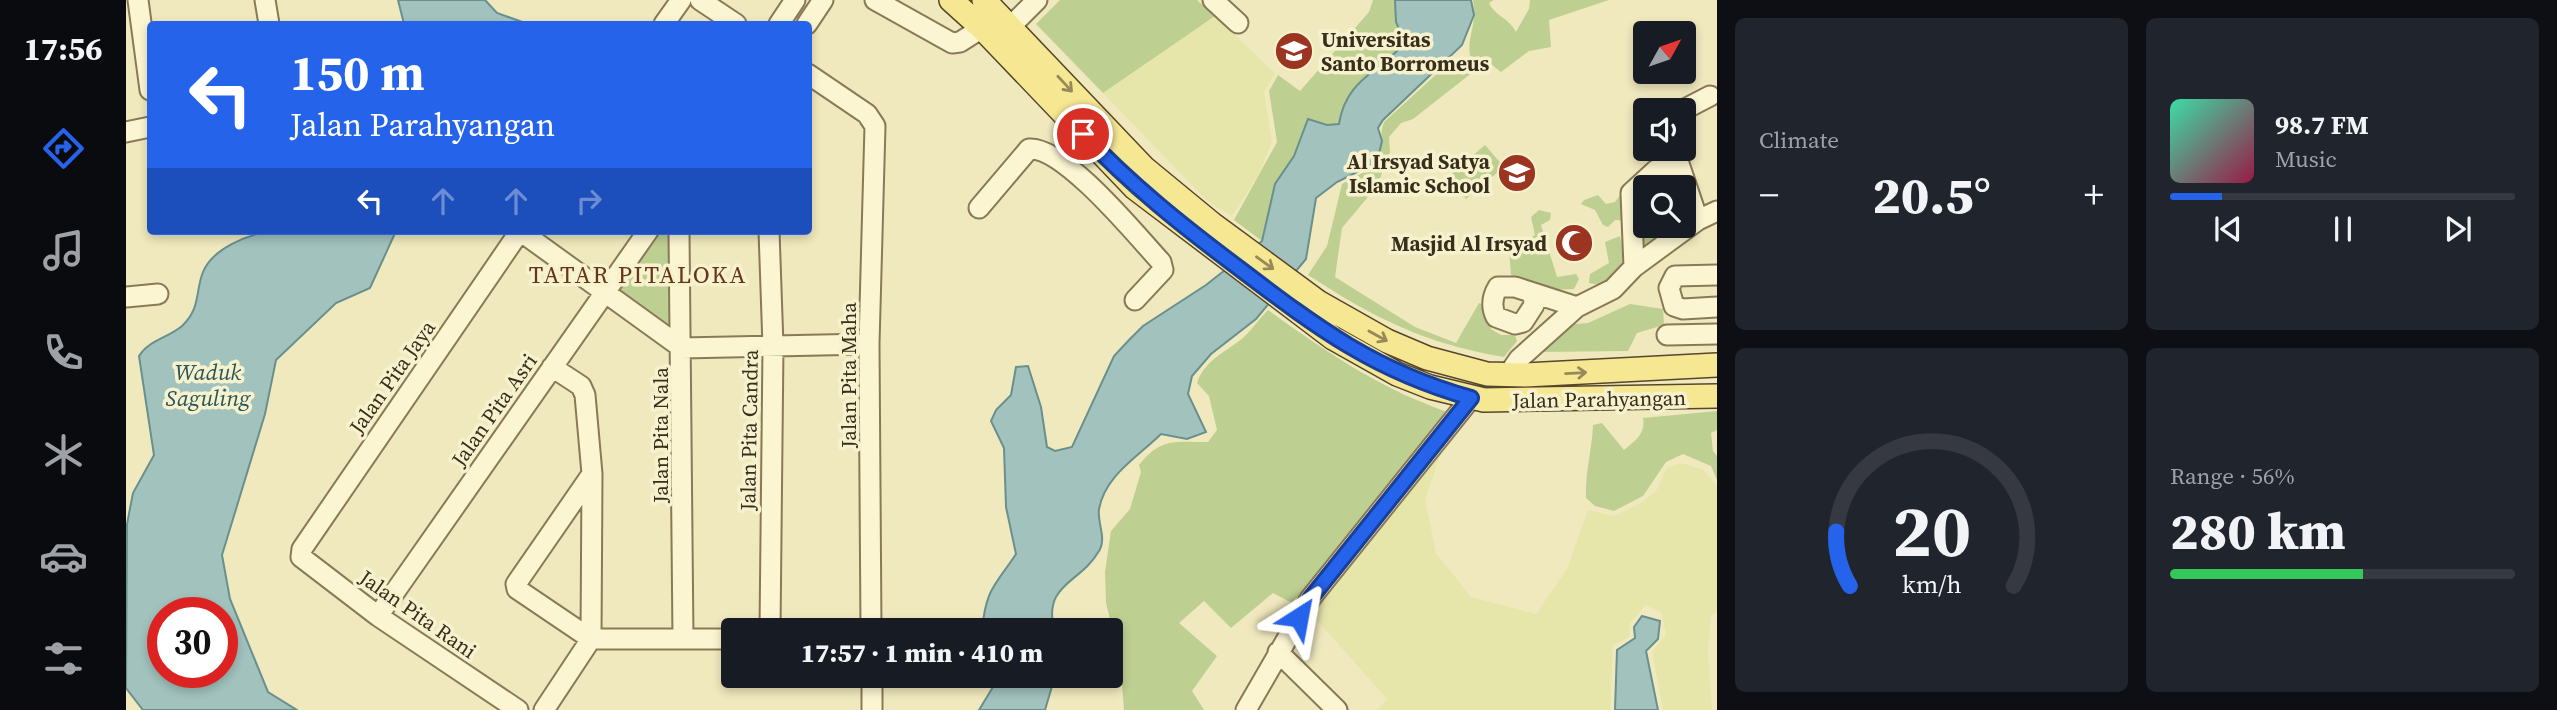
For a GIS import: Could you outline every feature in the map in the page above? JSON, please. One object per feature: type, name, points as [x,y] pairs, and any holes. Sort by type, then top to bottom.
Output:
[{"type":"main road","name":"Jalan Parahyangan","points":[[951,0],[982,28],[1034,67],[1144,168],[1209,234]]},
{"type":"main road","name":"Jalan Parahyangan","points":[[984,0],[1011,26],[1034,67],[1102,154],[1136,188],[1209,234],[1312,311],[1427,358],[1497,374],[1717,365]]},
{"type":"main road","name":"Jalan Parahyangan","points":[[1312,311],[1332,338],[1397,374],[1478,399],[1717,396]]},
{"type":"main road","points":[[1478,399],[1497,374]]},
{"type":"street","points":[[138,0],[147,68]]},
{"type":"street","points":[[265,0],[269,21]]},
{"type":"street","points":[[666,21],[681,0]]},
{"type":"street","points":[[700,0],[732,21]]},
{"type":"street","points":[[781,21],[795,0]]},
{"type":"street","points":[[809,21],[822,0]]},
{"type":"street","points":[[875,0],[952,43],[960,42],[982,28]]},
{"type":"street","points":[[1011,26],[1037,0]]},
{"type":"street","points":[[1213,0],[1238,23]]},
{"type":"street","name":"Jalan Pita Maha","points":[[812,77],[873,120],[869,344],[871,618]]},
{"type":"street","points":[[1696,103],[1710,96]]},
{"type":"street","points":[[126,132],[147,128]]},
{"type":"street","points":[[979,208],[1030,149],[1037,148],[1078,173],[1161,262],[1163,270],[1135,300]]},
{"type":"street","points":[[1078,173],[1102,154]]},
{"type":"street","points":[[1634,267],[1632,193],[1668,161]]},
{"type":"street","points":[[1497,374],[1519,359],[1577,307],[1613,289],[1634,267],[1710,217],[1679,161]]},
{"type":"street","name":"Jalan Pita Jaya","points":[[302,549],[517,235]]},
{"type":"street","points":[[526,235],[682,348],[869,344]]},
{"type":"street","name":"Jalan Pita Asri","points":[[378,616],[645,235]]},
{"type":"street","name":"Jalan Pita Nala","points":[[679,235],[683,639]]},
{"type":"street","name":"Jalan Pita Candra","points":[[769,235],[773,346],[770,618]]},
{"type":"street","points":[[1717,275],[1675,276],[1669,288],[1674,306],[1683,309],[1717,307]]},
{"type":"street","points":[[1532,293],[1577,307]]},
{"type":"street","points":[[126,297],[158,294]]},
{"type":"street","points":[[1667,335],[1717,334]]},
{"type":"street","points":[[544,710],[591,639],[592,474],[584,390],[552,368]]},
{"type":"street","points":[[1245,710],[1310,599],[1478,399]]},
{"type":"street","points":[[592,474],[516,584],[517,589],[591,639],[721,639]]},
{"type":"street","name":"Jalan Pita Rani","points":[[302,549],[302,556],[307,564],[378,616],[518,710]]},
{"type":"street","points":[[1278,652],[1325,706]]},
{"type":"street","points":[[872,688],[872,710]]},
{"type":"green space","points":[[1060,0],[1197,0],[1215,16],[1103,93],[1036,24]]},
{"type":"green space","points":[[1373,0],[1395,0],[1396,22],[1405,43],[1356,86],[1348,96],[1339,124],[1327,125],[1308,120],[1294,156],[1275,184],[1262,241],[1234,220],[1277,142],[1269,91],[1278,75],[1300,91],[1369,12]]},
{"type":"green space","points":[[1473,0],[1494,0],[1489,3],[1516,32],[1529,9],[1530,0],[1609,0],[1549,20],[1551,47],[1529,51],[1501,72],[1487,61],[1413,119],[1401,123],[1389,137],[1390,152],[1377,186],[1342,228],[1335,277],[1415,327],[1456,343],[1479,303],[1486,306],[1491,329],[1501,335],[1515,335],[1517,341],[1504,357],[1425,337],[1378,316],[1308,275],[1327,246],[1342,184],[1379,164],[1384,122],[1441,70],[1456,67],[1462,72],[1467,62],[1471,61],[1469,45],[1474,18]]},
{"type":"green space","points":[[1215,16],[1275,73],[1264,92],[1272,142],[1259,174],[1232,216],[1208,202],[1103,93]]},
{"type":"green space","points":[[1485,145],[1504,167],[1466,199],[1448,177]]},
{"type":"green space","points":[[1627,186],[1633,188],[1633,235],[1626,221],[1615,220],[1608,227],[1603,225],[1595,210],[1581,204],[1584,200],[1598,195],[1606,204],[1615,202]]},
{"type":"green space","points":[[1539,210],[1551,213],[1550,220],[1541,225],[1557,277],[1576,274],[1579,279],[1574,289],[1551,290],[1511,275],[1509,250],[1535,235],[1531,217]]},
{"type":"green space","points":[[657,235],[671,235],[674,330],[619,292]]},
{"type":"green space","points":[[1620,236],[1626,267],[1599,285],[1589,283],[1590,274],[1609,263],[1605,242]]},
{"type":"green space","points":[[1634,238],[1661,238],[1642,254]]},
{"type":"green space","points":[[1630,304],[1663,309],[1664,325],[1637,333],[1628,351],[1540,352],[1565,325],[1588,323]]},
{"type":"green space","points":[[1268,310],[1357,370],[1403,394],[1454,414],[1350,539],[1292,603],[1273,593],[1231,628],[1204,601],[1179,623],[1217,656],[1192,691],[1204,710],[1124,710],[1123,618],[1110,618],[1106,603],[1105,572],[1111,531],[1130,509],[1141,472],[1139,465],[1147,456],[1169,443],[1208,442],[1217,430],[1209,396],[1197,383],[1211,362],[1245,336]]},
{"type":"green space","points":[[1717,411],[1717,430],[1711,433],[1713,451],[1717,456],[1717,480],[1711,466],[1683,454],[1666,462],[1643,496],[1614,511],[1595,506],[1586,498],[1593,425],[1602,423],[1624,450],[1641,433],[1643,418]]},
{"type":"green space","points":[[1443,448],[1425,499],[1436,553],[1471,597],[1536,614],[1567,569],[1588,510],[1614,516],[1641,503],[1656,491],[1667,468],[1681,463],[1702,469],[1717,485],[1717,612],[1711,617],[1708,650],[1712,710],[1663,710],[1652,652],[1666,635],[1662,613],[1646,605],[1630,623],[1629,637],[1613,645],[1610,710],[1377,710],[1387,699],[1308,610]]},
{"type":"water","points":[[398,0],[485,0],[497,13],[520,21],[403,21]]},
{"type":"water","points":[[1395,0],[1471,0],[1474,15],[1462,45],[1383,120],[1378,128],[1382,141],[1377,162],[1337,182],[1316,198],[1306,259],[1256,319],[1211,354],[1192,376],[1188,394],[1206,432],[1187,439],[1161,434],[1115,476],[1102,497],[1099,509],[1102,536],[1099,551],[1058,593],[1052,618],[984,618],[989,596],[1016,554],[1006,507],[1004,448],[991,421],[996,410],[1011,395],[1016,367],[1028,366],[1041,407],[1047,447],[1055,451],[1072,447],[1114,356],[1143,326],[1206,285],[1262,241],[1275,184],[1294,156],[1308,119],[1327,125],[1339,124],[1348,97],[1356,87],[1405,43],[1396,22]]},
{"type":"water","name":"Waduk Saguling","points":[[255,235],[394,235],[370,288],[336,303],[276,360],[265,414],[222,555],[230,597],[147,597],[147,688],[238,688],[238,619],[268,692],[297,710],[143,710],[126,688],[127,524],[133,493],[154,455],[139,356],[148,346],[177,330],[188,319],[195,306],[203,272],[214,256],[231,244]]},
{"type":"water","points":[[1642,616],[1660,621],[1658,639],[1646,651],[1658,710],[1615,710],[1617,650],[1635,638],[1634,627]]},
{"type":"water","points":[[992,688],[1051,688],[1045,710],[979,710]]},
{"type":"place","name":"Universitas Santo Borromeus","points":[[1294,51]]},
{"type":"place","name":"Al Irsyad Satya Islamic School","points":[[1517,173]]},
{"type":"place","name":"Masjid Al Irsyad","points":[[1574,243]]},
{"type":"district","name":"TATAR PITALOKA","points":[[638,274]]},
{"type":"route","points":[[1083,134],[1136,188],[1332,338],[1397,374],[1430,387],[1471,398],[1310,599],[1299,617]]}]
